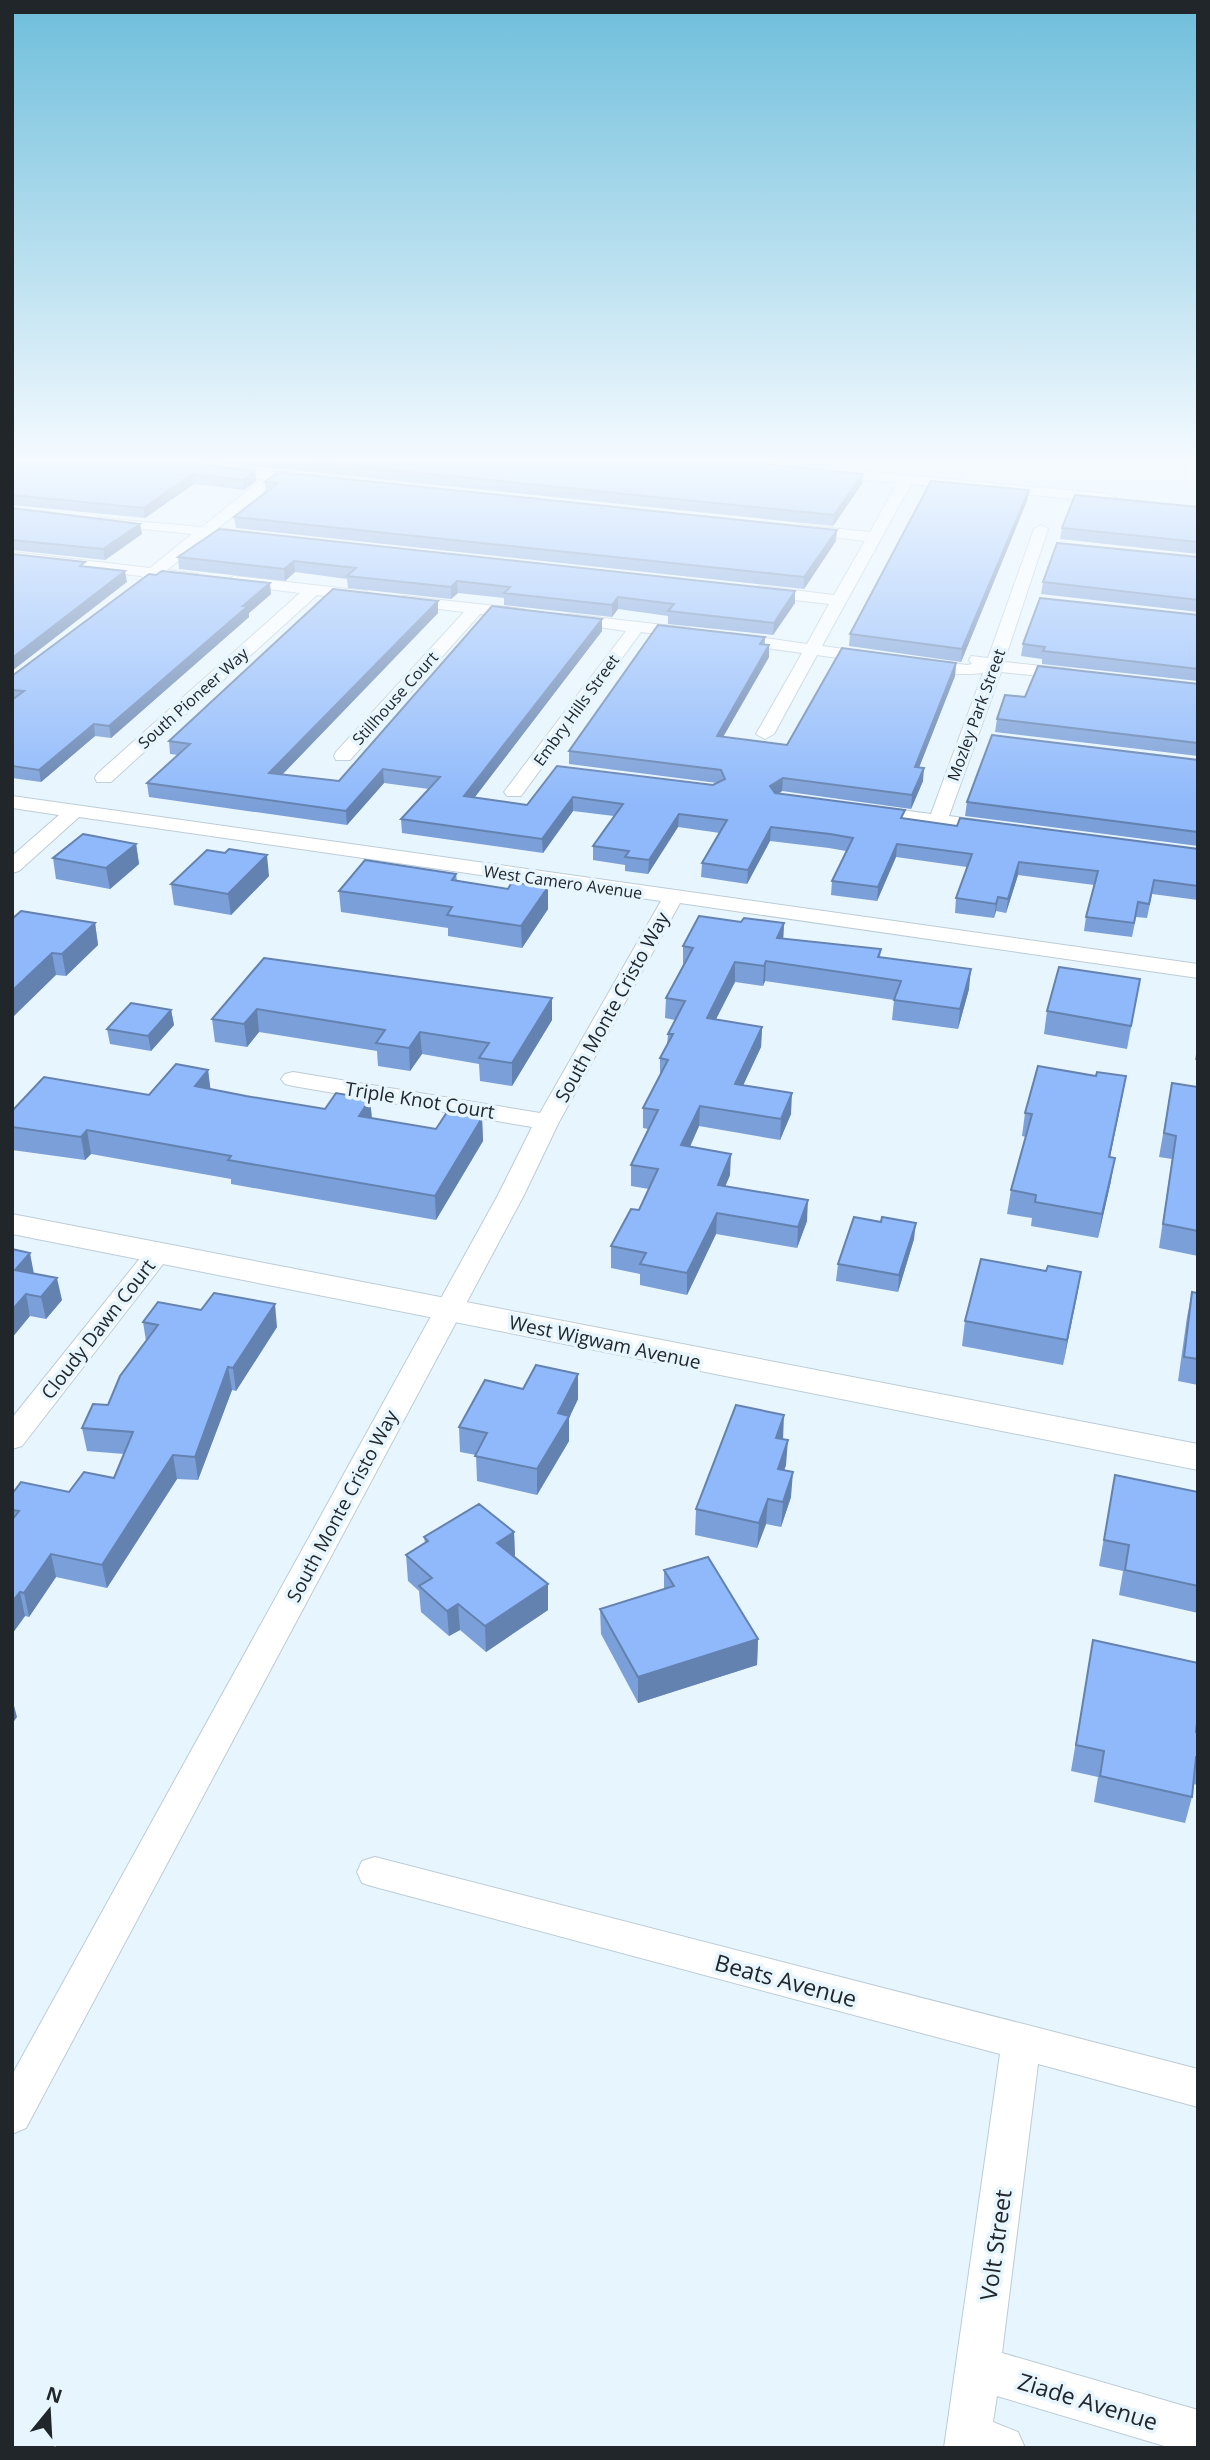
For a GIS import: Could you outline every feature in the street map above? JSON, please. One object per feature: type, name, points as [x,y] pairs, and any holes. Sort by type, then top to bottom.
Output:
[{"type":"street","points":[[132,589],[148,577]]},
{"type":"street","points":[[192,577],[812,647],[831,653],[902,656],[967,670],[993,666],[1088,676]]},
{"type":"street","points":[[765,734],[850,577]]},
{"type":"street","name":"Mozley Park Street","points":[[938,821],[974,738],[993,666],[1024,601],[1031,577]]},
{"type":"street","name":"South Pioneer Way","points":[[104,778],[313,590]]},
{"type":"street","points":[[742,590],[836,600]]},
{"type":"street","name":"Stillhouse Court","points":[[343,756],[476,609]]},
{"type":"street","name":"Embry Hills Street","points":[[514,792],[637,627]]},
{"type":"street","points":[[533,768],[561,771]]},
{"type":"street","name":"West Camero Avenue","points":[[12,802],[1198,971]]},
{"type":"street","points":[[847,809],[1006,830]]},
{"type":"street","points":[[12,867],[75,811]]},
{"type":"street","name":"South Monte Cristo Way","points":[[13,2112],[449,1310],[547,1122],[673,898]]},
{"type":"street","name":"Triple Knot Court","points":[[293,1079],[547,1122]]},
{"type":"street","name":"West Wigwam Avenue","points":[[12,1224],[680,1358],[1198,1457]]},
{"type":"street","name":"Cloudy Dawn Court","points":[[12,1439],[159,1253]]},
{"type":"street","name":"Beats Avenue","points":[[375,1872],[1198,2088]]},
{"type":"street","name":"Volt Street","points":[[979,2444],[978,2368],[1021,2042]]},
{"type":"street","name":"Ziade Avenue","points":[[978,2368],[1198,2433]]},
{"type":"building","points":[[12,577],[117,577],[12,658]]},
{"type":"building","points":[[145,577],[214,577],[270,583],[243,606],[248,606],[109,726],[94,724],[39,770],[12,766],[12,700],[24,691],[12,690],[12,676]]},
{"type":"building","points":[[355,577],[663,577],[795,591],[774,623],[668,611],[674,604],[618,597],[612,605],[504,593],[510,587],[457,581],[451,587]]},
{"type":"building","points":[[880,577],[992,577],[962,649],[850,634]]},
{"type":"building","points":[[1045,577],[1198,577],[1198,600],[1043,582]]},
{"type":"building","points":[[333,589],[438,601],[269,773],[339,781],[492,606],[602,619],[464,796],[527,805],[557,766],[713,785],[725,779],[721,770],[569,751],[658,625],[765,637],[760,644],[769,645],[717,736],[787,745],[842,648],[956,663],[915,767],[924,768],[912,795],[783,778],[770,786],[775,793],[905,810],[901,818],[957,826],[960,818],[1198,849],[1198,886],[1154,880],[1149,904],[1138,902],[1134,923],[1086,917],[1098,871],[1019,862],[1008,899],[998,897],[996,904],[956,898],[972,854],[897,844],[878,887],[832,881],[853,838],[830,834],[771,827],[748,870],[702,863],[727,820],[679,814],[649,860],[625,857],[629,851],[593,846],[623,804],[573,797],[542,839],[401,819],[440,777],[383,769],[346,811],[147,783],[190,744],[169,741]]},
{"type":"building","points":[[1040,598],[1198,615],[1198,669],[1043,651],[1045,647],[1023,644]]},
{"type":"building","points":[[1038,666],[1198,684],[1198,743],[997,719],[1005,695],[1025,697]]},
{"type":"building","points":[[992,735],[1198,760],[1198,832],[967,802]]},
{"type":"building","points":[[83,834],[136,844],[106,868],[53,858]]},
{"type":"building","points":[[229,849],[267,855],[228,894],[171,884],[207,850],[225,853]]},
{"type":"building","points":[[365,860],[456,874],[452,880],[508,889],[512,882],[548,887],[521,926],[447,915],[452,907],[339,891]]},
{"type":"building","points":[[21,911],[95,923],[62,954],[52,953],[12,991],[12,919]]},
{"type":"building","points":[[699,916],[741,922],[744,918],[784,923],[777,938],[881,949],[878,957],[971,969],[960,1009],[894,1000],[901,981],[766,961],[764,966],[735,962],[707,1018],[762,1027],[735,1084],[792,1093],[781,1119],[700,1106],[681,1145],[731,1154],[718,1185],[808,1200],[798,1227],[717,1213],[687,1273],[640,1264],[646,1253],[611,1246],[631,1209],[639,1210],[658,1169],[631,1165],[658,1110],[643,1108],[668,1060],[660,1058],[673,1034],[668,1034],[685,1001],[666,998],[693,948],[683,946]]},
{"type":"building","points":[[264,958],[552,998],[512,1063],[479,1058],[489,1043],[420,1032],[409,1048],[376,1043],[385,1030],[257,1009],[244,1024],[212,1019]]},
{"type":"building","points":[[1059,967],[1140,979],[1131,1026],[1047,1011]]},
{"type":"building","points":[[131,1003],[171,1010],[148,1036],[107,1029]]},
{"type":"building","points":[[176,1064],[208,1070],[195,1086],[246,1096],[325,1109],[336,1093],[370,1099],[359,1116],[436,1129],[447,1112],[482,1118],[435,1196],[228,1160],[231,1156],[87,1130],[81,1137],[12,1127],[12,1111],[44,1077],[149,1095]]},
{"type":"building","points":[[1038,1066],[1096,1076],[1097,1072],[1126,1076],[1109,1157],[1115,1158],[1102,1214],[1035,1202],[1036,1195],[1011,1190],[1032,1114],[1025,1113]]},
{"type":"building","points":[[1172,1083],[1198,1087],[1198,1231],[1163,1224],[1176,1136],[1164,1133]]},
{"type":"building","points":[[854,1217],[881,1222],[882,1217],[916,1223],[899,1275],[838,1264]]},
{"type":"building","points":[[12,1249],[30,1253],[15,1270],[57,1278],[41,1297],[26,1294],[12,1310]]},
{"type":"building","points":[[981,1259],[1046,1271],[1048,1266],[1081,1272],[1067,1340],[965,1321]]},
{"type":"building","points":[[1192,1292],[1198,1293],[1198,1359],[1184,1357]]},
{"type":"building","points":[[214,1293],[275,1304],[233,1368],[228,1367],[195,1457],[173,1455],[102,1565],[51,1554],[24,1593],[20,1592],[12,1602],[12,1520],[19,1511],[12,1510],[12,1494],[21,1482],[69,1492],[84,1472],[114,1478],[133,1432],[82,1428],[93,1404],[108,1405],[120,1376],[158,1325],[143,1322],[158,1302],[201,1310]]},
{"type":"building","points":[[536,1365],[578,1374],[558,1413],[569,1416],[537,1469],[475,1456],[487,1433],[459,1427],[485,1380],[523,1389]]},
{"type":"building","points":[[736,1405],[784,1415],[776,1438],[788,1440],[778,1469],[793,1472],[783,1502],[768,1499],[759,1523],[696,1509]]},
{"type":"building","points":[[1115,1475],[1198,1492],[1198,1586],[1125,1570],[1129,1545],[1104,1540]]},
{"type":"building","points":[[479,1504],[514,1532],[497,1543],[548,1584],[485,1626],[458,1604],[447,1611],[419,1586],[432,1578],[406,1555],[428,1541],[424,1537]]},
{"type":"building","points":[[708,1557],[758,1639],[638,1677],[600,1609],[674,1586],[664,1570]]},
{"type":"building","points":[[1093,1640],[1198,1663],[1198,1757],[1192,1797],[1100,1776],[1104,1751],[1076,1745]]}]
